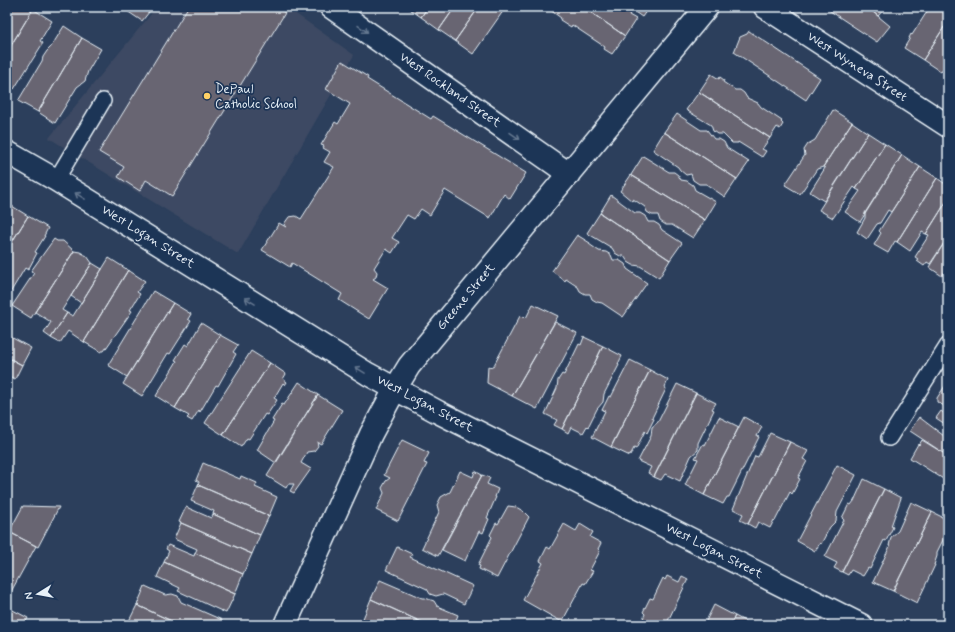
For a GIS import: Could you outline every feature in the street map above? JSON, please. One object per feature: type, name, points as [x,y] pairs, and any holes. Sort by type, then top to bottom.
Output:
[{"type":"street","name":"West Rockland Street","points":[[331,7],[568,174]]},
{"type":"street","name":"Greene Street","points":[[285,625],[371,434],[395,389],[424,347],[707,7]]},
{"type":"street","name":"West Wyneva Street","points":[[766,7],[948,126]]},
{"type":"street","name":"West Logan Street","points":[[7,152],[56,180],[368,374],[395,389],[861,625]]},
{"type":"lane","points":[[56,180],[103,101]]},
{"type":"lane","points":[[889,438],[948,345]]},
{"type":"shaded area","name":"DePaul Catholic School","points":[[157,7],[286,7],[354,55],[238,254],[49,138]]},
{"type":"building","points":[[9,7],[29,7],[33,9],[7,52],[7,11]]},
{"type":"building","points":[[130,7],[153,7],[142,21],[127,11]]},
{"type":"building","points":[[188,7],[276,7],[285,13],[172,196],[146,180],[140,191],[118,177],[124,167],[99,152]]},
{"type":"building","points":[[407,7],[428,7],[421,17]]},
{"type":"building","points":[[428,7],[455,7],[439,30],[421,17]]},
{"type":"building","points":[[455,7],[479,7],[455,41],[439,30]]},
{"type":"building","points":[[479,7],[506,7],[473,54],[455,41]]},
{"type":"building","points":[[546,7],[583,7],[625,36],[612,54],[604,49],[605,47],[572,25],[571,27],[560,20],[561,18]]},
{"type":"building","points":[[583,7],[621,7],[627,11],[628,9],[631,12],[629,15],[636,19],[625,36]]},
{"type":"building","points":[[633,7],[649,7],[642,17],[632,10]]},
{"type":"building","points":[[824,7],[867,7],[890,26],[877,42]]},
{"type":"building","points":[[867,7],[886,7],[878,16]]},
{"type":"building","points":[[930,7],[948,7],[948,21],[923,60],[904,48],[911,34],[912,35]]},
{"type":"building","points":[[33,9],[52,21],[40,41],[43,43],[14,89],[12,88],[7,96],[7,52]]},
{"type":"building","points":[[948,21],[948,63],[941,72],[923,60]]},
{"type":"building","points":[[64,26],[82,38],[38,112],[18,101],[43,57]]},
{"type":"building","points":[[749,31],[820,78],[806,100],[734,52],[740,37],[747,34]]},
{"type":"building","points":[[82,38],[101,49],[88,71],[85,81],[77,87],[55,123],[38,112]]},
{"type":"building","points":[[342,61],[368,77],[367,79],[431,119],[433,116],[526,173],[510,199],[504,194],[490,218],[445,190],[430,215],[421,209],[414,219],[407,215],[392,238],[399,242],[392,253],[386,249],[374,268],[377,272],[376,277],[373,279],[388,288],[369,319],[339,300],[342,294],[292,263],[290,267],[262,250],[279,223],[286,227],[284,224],[289,217],[296,216],[301,219],[334,167],[324,162],[330,152],[321,145],[335,122],[338,124],[350,104],[326,89]]},
{"type":"building","points":[[711,74],[719,79],[720,77],[724,80],[723,82],[735,90],[740,90],[747,98],[758,103],[761,107],[782,121],[781,122],[783,124],[780,129],[777,127],[770,138],[699,92]]},
{"type":"building","points":[[699,92],[770,138],[762,149],[766,151],[762,157],[738,142],[732,143],[723,134],[717,134],[713,131],[711,125],[686,110]]},
{"type":"building","points":[[833,110],[852,122],[823,167],[817,169],[800,194],[785,185],[805,155],[804,150],[808,144],[815,140]]},
{"type":"building","points":[[677,114],[701,130],[707,130],[714,139],[719,139],[724,142],[727,148],[749,162],[737,179],[664,132]]},
{"type":"building","points":[[852,122],[868,133],[824,201],[810,192],[825,168],[823,167]]},
{"type":"building","points":[[664,132],[737,179],[725,197],[706,184],[699,184],[693,180],[691,174],[686,175],[678,167],[653,150]]},
{"type":"building","points":[[868,133],[885,144],[856,189],[854,187],[833,218],[819,210]]},
{"type":"building","points":[[885,144],[902,155],[860,222],[845,212],[860,191],[856,189]]},
{"type":"building","points":[[902,155],[920,167],[891,212],[888,210],[867,239],[857,232],[865,218],[865,213]]},
{"type":"building","points":[[643,156],[669,172],[674,172],[681,180],[687,181],[693,185],[695,190],[716,202],[705,220],[631,175]]},
{"type":"building","points":[[920,167],[937,178],[897,242],[895,241],[888,253],[874,245],[881,233],[879,231]]},
{"type":"building","points":[[631,175],[705,220],[693,238],[672,225],[666,225],[660,221],[658,215],[652,215],[647,212],[645,207],[633,199],[632,201],[620,191]]},
{"type":"building","points":[[937,178],[948,186],[948,199],[926,234],[922,232],[910,251],[897,242]]},
{"type":"building","points":[[611,195],[635,213],[640,213],[645,216],[648,222],[654,222],[659,225],[662,230],[682,243],[670,260],[600,213]]},
{"type":"building","points":[[948,199],[948,237],[930,264],[927,262],[924,266],[917,261],[918,259],[915,257],[929,235],[926,234]]},
{"type":"building","points":[[7,203],[28,216],[7,250]]},
{"type":"building","points":[[600,213],[670,260],[659,278],[640,266],[633,265],[628,262],[624,256],[620,256],[615,253],[612,248],[587,233]]},
{"type":"building","points":[[28,216],[48,228],[35,252],[37,253],[28,270],[25,268],[10,293],[8,292],[7,294],[7,250]]},
{"type":"building","points":[[577,235],[599,251],[606,252],[611,255],[613,260],[619,260],[625,264],[627,269],[647,283],[623,317],[602,303],[592,299],[590,294],[585,294],[580,291],[578,287],[566,279],[565,281],[552,271]]},
{"type":"building","points":[[948,237],[948,266],[942,276],[929,267]]},
{"type":"building","points":[[54,239],[57,241],[63,241],[74,251],[31,318],[12,306],[34,273],[31,271]]},
{"type":"building","points":[[74,251],[80,252],[87,256],[92,263],[62,310],[67,313],[51,338],[44,333],[51,322],[35,312]]},
{"type":"building","points":[[109,258],[128,270],[84,342],[68,331],[60,343],[51,338],[67,313],[73,316]]},
{"type":"building","points":[[92,263],[102,269],[81,303],[71,296]]},
{"type":"building","points":[[128,270],[145,281],[137,292],[140,294],[130,310],[132,311],[104,351],[101,352],[84,342]]},
{"type":"building","points":[[153,291],[173,303],[127,377],[108,365]]},
{"type":"building","points":[[173,303],[191,314],[188,319],[191,321],[170,354],[168,353],[142,396],[123,384]]},
{"type":"building","points":[[533,304],[558,316],[512,396],[487,383],[488,366],[493,367],[520,316],[526,318]]},
{"type":"building","points":[[555,322],[577,333],[537,409],[512,396]]},
{"type":"building","points":[[201,323],[220,335],[175,408],[156,396],[177,361],[175,360],[185,344],[188,346]]},
{"type":"building","points":[[7,335],[31,348],[22,365],[7,357]]},
{"type":"building","points":[[220,335],[238,345],[233,352],[236,354],[218,386],[216,385],[200,412],[199,410],[192,421],[187,418],[189,416],[175,408]]},
{"type":"building","points":[[584,337],[603,346],[562,429],[554,425],[557,420],[545,414],[557,388],[558,380],[562,374],[564,375]]},
{"type":"building","points":[[603,346],[622,356],[618,364],[619,365],[604,394],[603,402],[597,409],[588,427],[587,426],[583,433],[571,427],[568,433],[562,429]]},
{"type":"building","points":[[251,351],[270,363],[223,435],[205,423]]},
{"type":"building","points":[[7,357],[22,365],[15,379],[7,375]]},
{"type":"building","points":[[630,360],[650,370],[611,447],[592,437],[605,411],[602,410],[609,396],[611,397]]},
{"type":"building","points":[[270,363],[286,374],[283,379],[287,382],[285,385],[283,383],[274,398],[277,400],[267,415],[265,414],[249,439],[247,438],[241,447],[223,435]]},
{"type":"building","points":[[650,370],[668,380],[665,387],[666,389],[652,418],[654,419],[647,433],[645,431],[636,449],[634,448],[630,456],[611,447]]},
{"type":"building","points":[[299,382],[318,395],[276,463],[257,450],[274,421],[272,420]]},
{"type":"building","points":[[677,384],[696,393],[654,477],[648,473],[651,467],[638,461],[651,436],[652,427],[658,422]]},
{"type":"building","points":[[948,385],[948,408],[937,402],[937,398],[945,386]]},
{"type":"building","points":[[696,393],[716,403],[698,443],[698,450],[691,456],[680,481],[665,474],[661,480],[654,477]]},
{"type":"building","points":[[318,395],[342,410],[321,444],[317,442],[318,446],[314,451],[307,452],[301,463],[311,469],[294,493],[290,491],[294,484],[288,484],[286,488],[267,476]]},
{"type":"building","points":[[948,410],[948,426],[936,418],[941,411],[945,414]]},
{"type":"building","points":[[719,417],[739,427],[704,495],[685,485],[698,459],[695,458],[703,444],[705,445]]},
{"type":"building","points":[[744,417],[762,427],[757,436],[759,437],[729,497],[727,497],[723,504],[704,495]]},
{"type":"building","points":[[919,417],[948,439],[948,456],[910,431]]},
{"type":"building","points":[[770,433],[790,442],[748,524],[740,520],[743,514],[733,509],[755,456],[758,457]]},
{"type":"building","points":[[402,440],[429,453],[424,463],[427,464],[398,521],[376,510],[384,493],[382,488],[386,481],[390,478],[384,475]]},
{"type":"building","points":[[922,440],[948,456],[948,482],[910,458]]},
{"type":"building","points":[[790,442],[808,451],[803,459],[807,461],[798,478],[800,479],[792,494],[790,492],[770,528],[758,522],[755,528],[748,524]]},
{"type":"building","points":[[203,463],[240,479],[241,476],[257,483],[255,487],[277,497],[269,516],[198,485],[199,482],[196,480]]},
{"type":"building","points":[[837,465],[856,475],[837,512],[836,521],[830,527],[821,544],[820,543],[815,551],[797,541]]},
{"type":"building","points":[[460,471],[473,477],[475,471],[482,475],[438,556],[422,548],[439,512],[437,505],[441,497],[450,492]]},
{"type":"building","points":[[482,475],[490,478],[487,484],[498,489],[483,533],[479,531],[465,561],[442,550]]},
{"type":"building","points":[[864,479],[884,489],[842,572],[834,568],[837,563],[825,557],[844,520],[842,518],[849,504],[851,505],[854,501]]},
{"type":"building","points":[[198,485],[269,516],[260,535],[213,514],[214,511],[191,501]]},
{"type":"building","points":[[884,489],[901,498],[891,526],[893,527],[886,541],[884,540],[870,569],[868,568],[863,576],[851,570],[848,575],[842,572]]},
{"type":"building","points":[[911,502],[932,512],[893,591],[873,582],[890,546],[891,537],[898,531]]},
{"type":"building","points":[[23,506],[59,507],[38,547],[9,532]]},
{"type":"building","points":[[508,506],[516,507],[529,517],[497,578],[479,569],[480,566],[478,565],[492,537],[490,535],[496,523],[498,524]]},
{"type":"building","points":[[186,507],[211,518],[213,514],[260,535],[252,554],[179,522]]},
{"type":"building","points":[[932,512],[948,520],[945,531],[947,532],[937,552],[935,565],[917,603],[893,591]]},
{"type":"building","points":[[181,523],[252,554],[243,574],[195,553],[197,549],[174,539]]},
{"type":"building","points":[[564,524],[576,531],[580,524],[593,532],[590,537],[601,543],[598,549],[600,551],[590,570],[593,571],[585,584],[583,583],[562,622],[523,600],[543,563],[540,561],[547,547],[550,549]]},
{"type":"building","points":[[11,533],[36,546],[7,599],[7,541]]},
{"type":"building","points":[[168,545],[194,556],[195,553],[243,574],[235,594],[164,562],[169,551],[166,549]]},
{"type":"building","points":[[397,547],[412,554],[410,557],[473,586],[464,604],[443,594],[436,596],[430,594],[427,589],[386,570]]},
{"type":"building","points":[[164,562],[235,594],[226,613],[178,591],[180,588],[157,577]]},
{"type":"building","points":[[667,576],[679,582],[682,576],[688,579],[666,625],[640,625],[645,614],[643,612],[650,598],[653,599],[663,578],[665,580]]},
{"type":"building","points":[[380,580],[422,598],[434,601],[437,606],[458,615],[454,625],[428,625],[371,599]]},
{"type":"building","points":[[145,586],[165,595],[172,594],[178,596],[181,602],[222,620],[220,625],[180,625],[137,605]]},
{"type":"building","points":[[371,599],[428,625],[373,625],[362,621]]},
{"type":"building","points":[[137,605],[180,625],[127,625]]},
{"type":"building","points":[[714,605],[735,616],[730,625],[704,625]]},
{"type":"building","points":[[7,607],[28,618],[24,625],[7,625]]},
{"type":"building","points":[[735,616],[752,625],[730,625]]},
{"type":"place","name":"DePaul Catholic School","points":[[207,96]]}]
